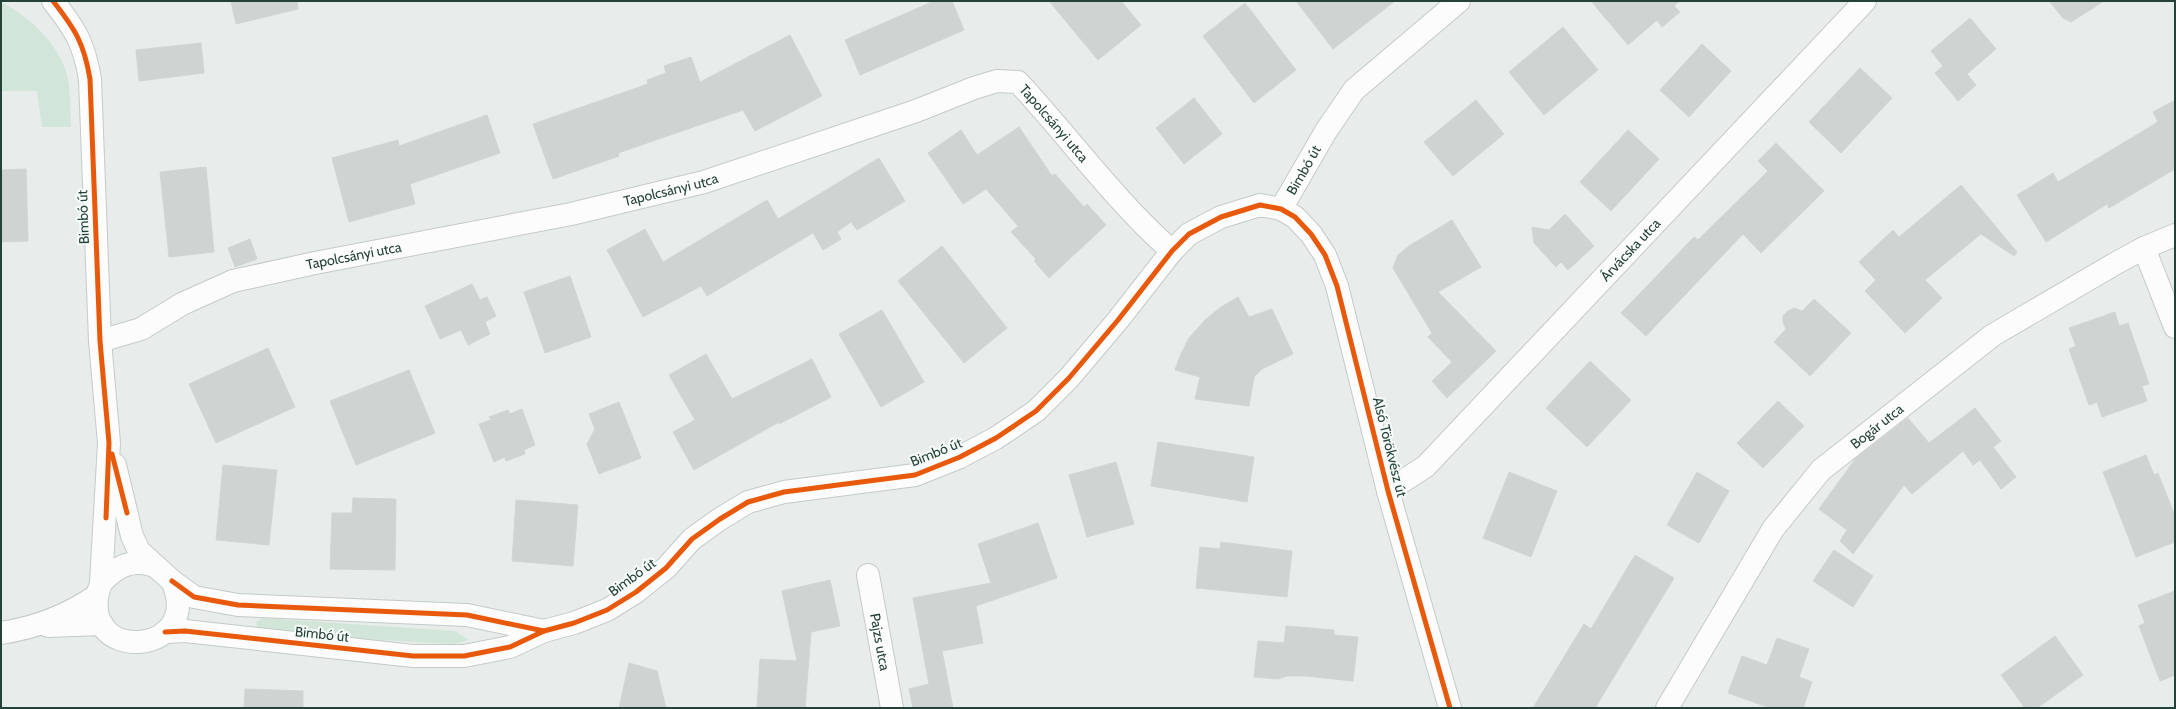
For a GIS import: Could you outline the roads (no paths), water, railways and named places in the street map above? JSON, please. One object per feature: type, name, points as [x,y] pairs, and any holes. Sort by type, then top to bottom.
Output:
[{"type":"street","name":"Bimbó út","points":[[53,1],[76,33],[86,55],[90,79],[100,341],[109,443],[132,536],[139,551],[164,572],[172,581],[194,597],[238,605],[467,615],[544,631]]},
{"type":"street","name":"Bimbó út","points":[[165,632],[185,632],[413,656],[464,656],[510,647],[544,631],[574,624],[607,610],[636,592],[666,568],[692,539],[720,519],[748,502],[784,492],[915,475],[960,457],[996,438],[1036,411],[1069,378],[1118,320],[1172,250],[1189,234],[1221,217],[1260,205],[1281,209],[1326,131],[1354,90],[1459,1]]},
{"type":"street","name":"Árvácska utca","points":[[1388,491],[1426,466],[1865,1]]},
{"type":"street","name":"Tapolcsányi utca","points":[[100,341],[141,330],[182,304],[233,281],[571,214],[704,182],[916,111],[997,81],[1018,82],[1052,118],[1149,230],[1172,250]]},
{"type":"street","name":"Alsó Törökvész út","points":[[1281,209],[1295,217],[1311,234],[1325,255],[1337,286],[1388,491],[1450,708]]},
{"type":"street","name":"Bogár utca","points":[[1667,708],[1772,529],[1821,470],[1993,335],[2144,248],[2175,235]]},
{"type":"street","points":[[2144,248],[2175,327]]},
{"type":"street","name":"Bimbó út","points":[[109,443],[96,611],[102,624],[112,635],[124,642],[139,644],[153,640],[165,632],[173,622],[177,610],[178,600],[172,581]]},
{"type":"street","name":"Bimbó út","points":[[98,590],[121,566],[133,562],[144,562],[155,566]]},
{"type":"street","name":"Pajzs utca","points":[[868,575],[892,708]]},
{"type":"street","points":[[26,628],[78,608],[98,590]]},
{"type":"street","points":[[1,633],[26,628],[102,624]]}]
